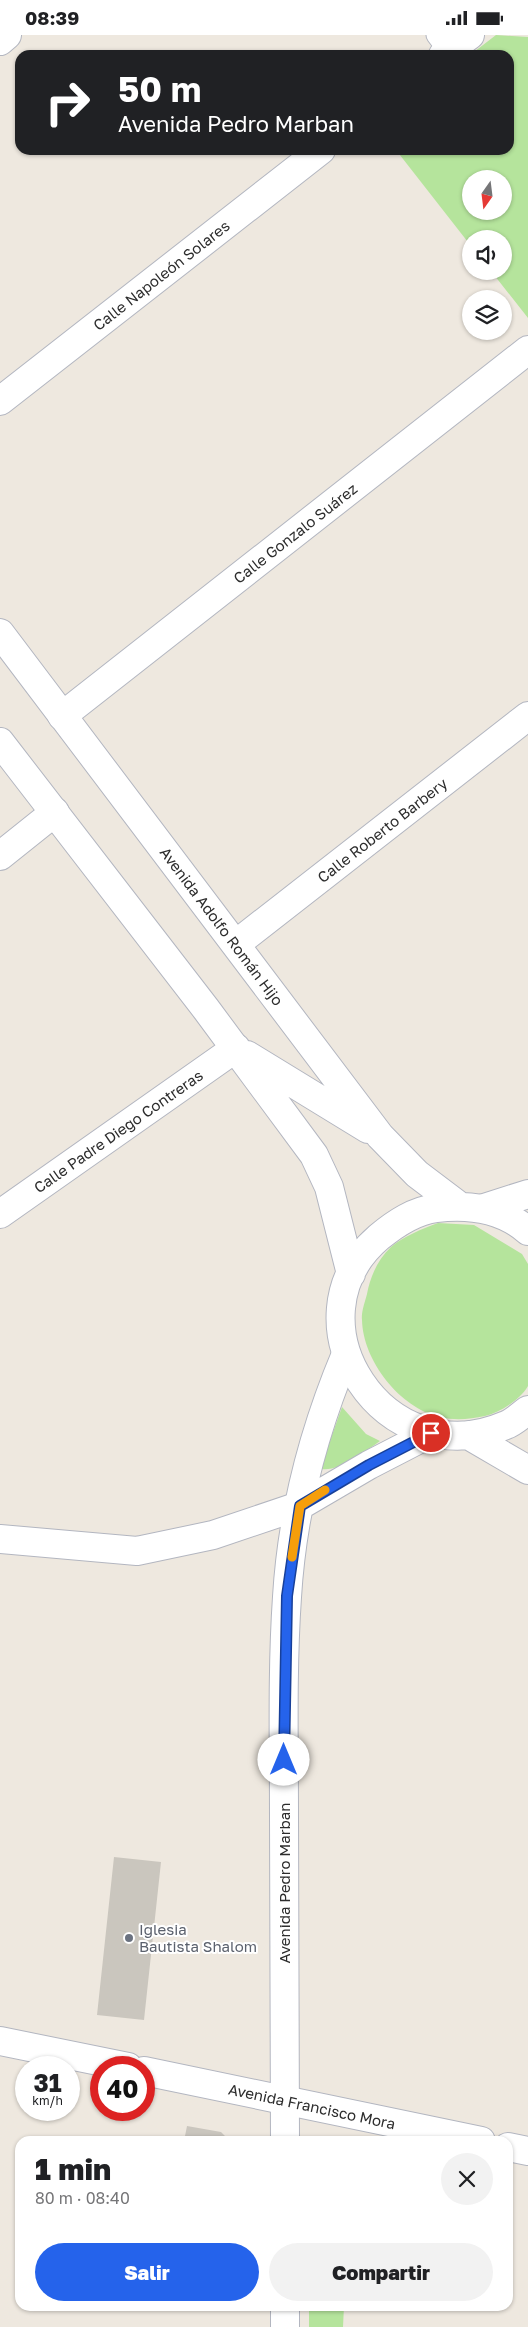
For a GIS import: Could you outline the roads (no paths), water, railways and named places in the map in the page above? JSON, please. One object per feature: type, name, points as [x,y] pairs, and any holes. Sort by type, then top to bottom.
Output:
[{"type":"street","points":[[0,41],[7,35]]},
{"type":"street","points":[[442,47],[470,35]]},
{"type":"street","name":"Calle Napoleón Solares","points":[[0,401],[315,155]]},
{"type":"street","name":"Calle Gonzalo Suárez","points":[[62,716],[528,350]]},
{"type":"street","name":"Avenida Adolfo Román Hijo","points":[[0,633],[380,1136],[417,1174],[471,1207],[518,1223],[528,1231]]},
{"type":"street","name":"Calle Roberto Barbery","points":[[236,944],[528,716]]},
{"type":"street","points":[[0,742],[56,812],[236,1048],[314,1155],[328,1187],[351,1274]]},
{"type":"street","points":[[0,855],[56,812]]},
{"type":"street","points":[[236,1048],[380,1136]]},
{"type":"street","name":"Calle Padre Diego Contreras","points":[[0,1214],[236,1048]]},
{"type":"street","points":[[528,1194],[471,1207],[425,1210],[394,1224],[369,1245],[351,1274],[343,1300],[342,1327],[346,1354],[359,1381],[378,1405],[403,1423],[431,1433],[468,1435],[507,1425],[528,1410]]},
{"type":"street","name":"Avenida Pedro Marban","points":[[285,2136],[284,1680],[287,1596],[300,1506],[312,1452],[327,1403],[346,1354]]},
{"type":"street","points":[[0,1539],[137,1551],[213,1535],[300,1506],[369,1465],[431,1433]]},
{"type":"street","points":[[468,1435],[528,1470]]},
{"type":"street","points":[[0,2041],[90,2059]]},
{"type":"street","name":"Avenida Francisco Mora","points":[[155,2073],[457,2136]]},
{"type":"street","points":[[513,2148],[528,2151]]},
{"type":"street","points":[[285,2311],[285,2327]]},
{"type":"place","name":"Iglesia Bautista Shalom","points":[[129,1938]]}]
